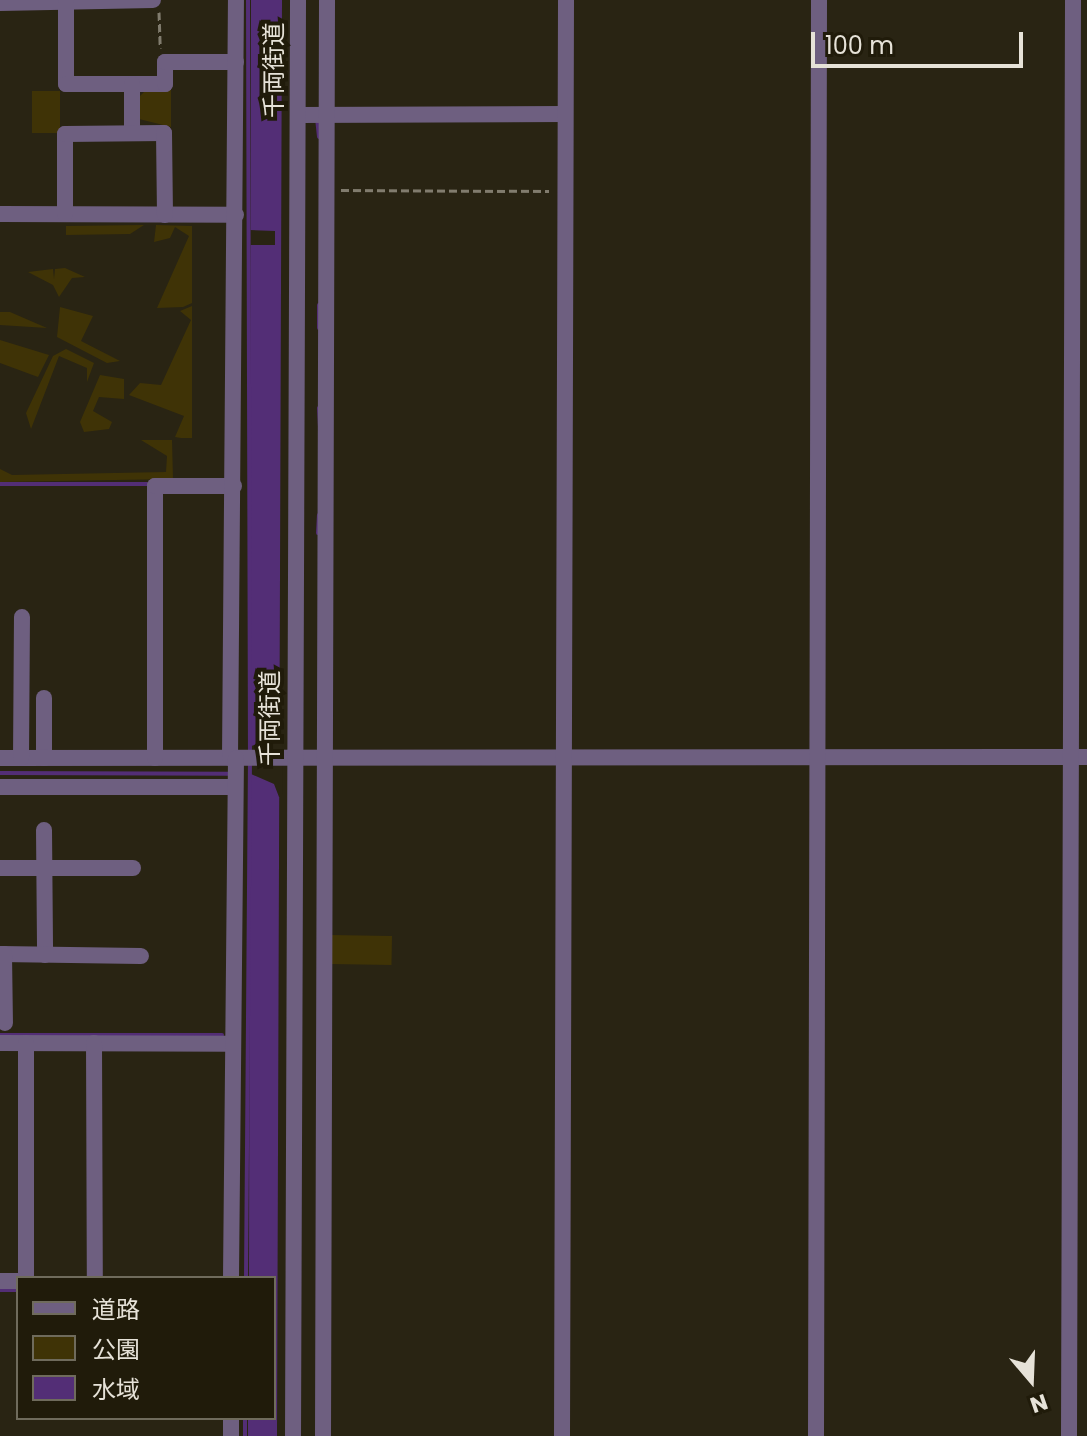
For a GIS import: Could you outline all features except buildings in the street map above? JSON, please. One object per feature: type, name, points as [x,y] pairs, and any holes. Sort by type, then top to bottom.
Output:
[{"type":"street","points":[[231,1276],[234,787],[238,758],[234,486],[236,0]]},
{"type":"street","name":"千両街道","points":[[293,1436],[294,840],[288,757],[295,525],[296,316],[314,115],[298,0]]},
{"type":"street","points":[[323,1436],[319,1082],[324,995],[324,840],[319,417],[325,190],[314,115],[327,0]]},
{"type":"street","points":[[562,1436],[569,757],[566,0]]},
{"type":"street","points":[[816,1436],[819,0]]},
{"type":"street","points":[[1069,1436],[1079,757],[1073,0]]},
{"type":"street","points":[[0,3],[153,1]]},
{"type":"street","points":[[66,3],[66,84],[165,84],[165,62],[236,62]]},
{"type":"street","points":[[132,84],[132,133]]},
{"type":"street","points":[[314,115],[565,114]]},
{"type":"street","points":[[65,214],[65,134],[164,133],[165,215]]},
{"type":"street","points":[[0,214],[236,215]]},
{"type":"street","points":[[296,316],[320,316]]},
{"type":"street","points":[[296,417],[319,417]]},
{"type":"street","points":[[155,758],[155,486],[234,486]]},
{"type":"street","points":[[295,525],[319,525]]},
{"type":"street","points":[[21,758],[22,617]]},
{"type":"street","points":[[44,698],[44,758]]},
{"type":"street","points":[[0,758],[1079,757]]},
{"type":"street","points":[[0,787],[234,787]]},
{"type":"street","points":[[44,830],[45,955]]},
{"type":"street","points":[[294,840],[324,840]]},
{"type":"street","points":[[0,868],[133,868]]},
{"type":"street","points":[[5,1023],[2,954],[141,956]]},
{"type":"street","points":[[294,996],[324,995]]},
{"type":"street","points":[[0,1043],[232,1044]]},
{"type":"street","points":[[26,1043],[26,1276]]},
{"type":"street","points":[[94,1043],[95,1276]]},
{"type":"street","points":[[295,1082],[319,1082]]},
{"type":"street","points":[[294,1205],[319,1206]]},
{"type":"path","points":[[153,1],[165,62]]},
{"type":"path","points":[[325,190],[565,191]]},
{"type":"green space","points":[[147,89],[171,89],[171,127],[139,119],[138,98]]},
{"type":"green space","points":[[32,91],[60,91],[60,133],[32,133]]},
{"type":"green space","points":[[144,225],[130,234],[66,235],[66,226]]},
{"type":"green space","points":[[156,225],[192,226],[192,303],[183,307],[157,308],[189,236],[175,227],[170,238],[154,242]]},
{"type":"green space","points":[[65,268],[85,277],[72,278],[59,297],[53,285],[28,272],[53,269],[54,279],[55,269]]},
{"type":"green space","points":[[192,306],[192,438],[181,438],[175,437],[184,416],[129,395],[140,383],[161,385],[191,320],[180,311]]},
{"type":"green space","points":[[60,307],[93,316],[81,341],[120,361],[107,363],[57,337]]},
{"type":"green space","points":[[0,312],[10,312],[47,328],[0,325]]},
{"type":"green space","points":[[0,340],[49,355],[38,377],[0,363]]},
{"type":"green space","points":[[66,349],[94,363],[87,382],[87,368],[59,356],[31,429],[26,413],[53,356]]},
{"type":"green space","points":[[100,375],[124,379],[124,399],[99,397],[93,411],[112,422],[109,429],[84,432],[80,422]]},
{"type":"green space","points":[[141,440],[172,440],[173,479],[0,482],[0,469],[12,475],[166,472],[167,456]]},
{"type":"green space","points":[[330,935],[392,936],[391,965],[329,964]]},
{"type":"water","points":[[251,0],[282,0],[277,1436],[248,1436],[248,1420],[276,1420],[276,1276],[249,1276]]},
{"type":"pier","points":[[247,0],[249,230],[275,231],[275,245],[247,245]]},
{"type":"pier","points":[[283,723],[282,797],[279,797],[274,784],[251,774],[251,746],[271,741]]},
{"type":"waterway","points":[[248,0],[250,752]]},
{"type":"waterway","points":[[317,118],[319,137]]},
{"type":"waterway","points":[[319,305],[319,328]]},
{"type":"waterway","points":[[319,408],[320,426]]},
{"type":"waterway","points":[[0,484],[147,484]]},
{"type":"waterway","points":[[318,533],[319,515]]},
{"type":"waterway","points":[[246,1276],[250,761]]},
{"type":"waterway","points":[[0,773],[230,774]]},
{"type":"waterway","points":[[0,1035],[222,1035]]},
{"type":"waterway","points":[[0,1290],[16,1290]]},
{"type":"waterway","points":[[245,1420],[245,1436]]}]
